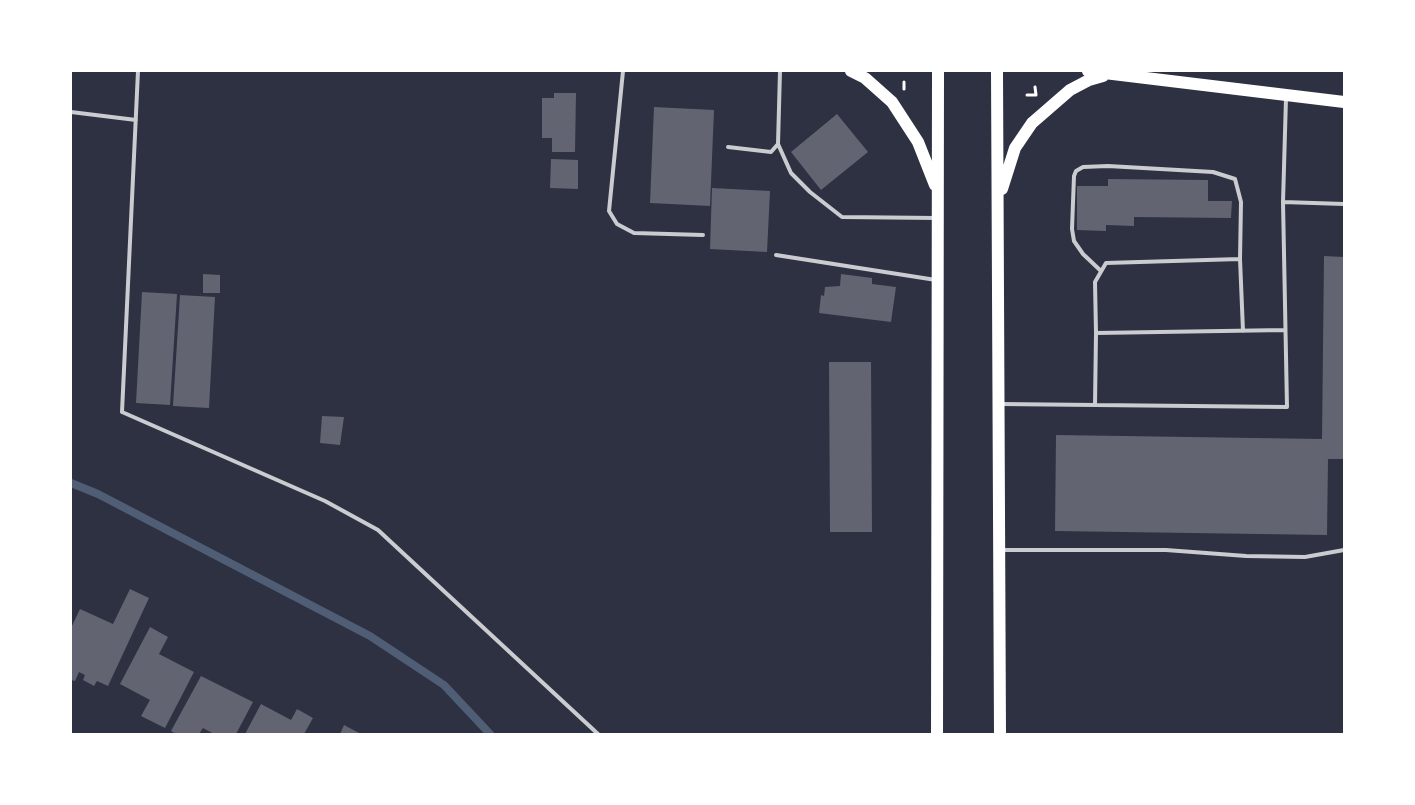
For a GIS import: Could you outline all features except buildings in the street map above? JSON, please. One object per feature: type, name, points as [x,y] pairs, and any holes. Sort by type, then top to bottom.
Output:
[{"type":"main road","points":[[851,71],[865,78],[892,102],[918,142],[938,192]]},
{"type":"main road","points":[[937,734],[938,71]]},
{"type":"main road","points":[[997,71],[1000,734]]},
{"type":"main road","points":[[1088,71],[1286,93],[1344,102]]},
{"type":"main road","points":[[998,201],[1015,148],[1032,123],[1070,90],[1089,80],[1112,74]]},
{"type":"lane","points":[[138,71],[122,412],[325,501],[378,530],[598,734]]},
{"type":"lane","points":[[623,71],[609,211],[617,224],[634,233],[703,235]]},
{"type":"lane","points":[[780,71],[778,144],[791,172],[810,192],[842,216],[938,218]]},
{"type":"lane","points":[[999,404],[1287,407],[1283,202],[1286,93]]},
{"type":"lane","points":[[71,112],[136,120]]},
{"type":"lane","points":[[728,147],[771,152],[778,144]]},
{"type":"lane","points":[[1101,271],[1083,254],[1074,241],[1072,229],[1074,176],[1076,171],[1083,168],[1108,166],[1213,172],[1235,179],[1241,202],[1240,259],[1243,331]]},
{"type":"lane","points":[[1283,202],[1344,204]]},
{"type":"lane","points":[[776,254],[937,280]]},
{"type":"lane","points":[[1095,405],[1095,282],[1106,264],[1240,259]]},
{"type":"lane","points":[[1096,333],[1285,330]]},
{"type":"lane","points":[[999,550],[1166,550],[1246,556],[1305,557],[1344,550]]},
{"type":"path","points":[[1027,95],[1036,95],[1035,87]]},
{"type":"waterway","points":[[71,483],[98,494],[370,636],[444,685],[490,734]]}]
